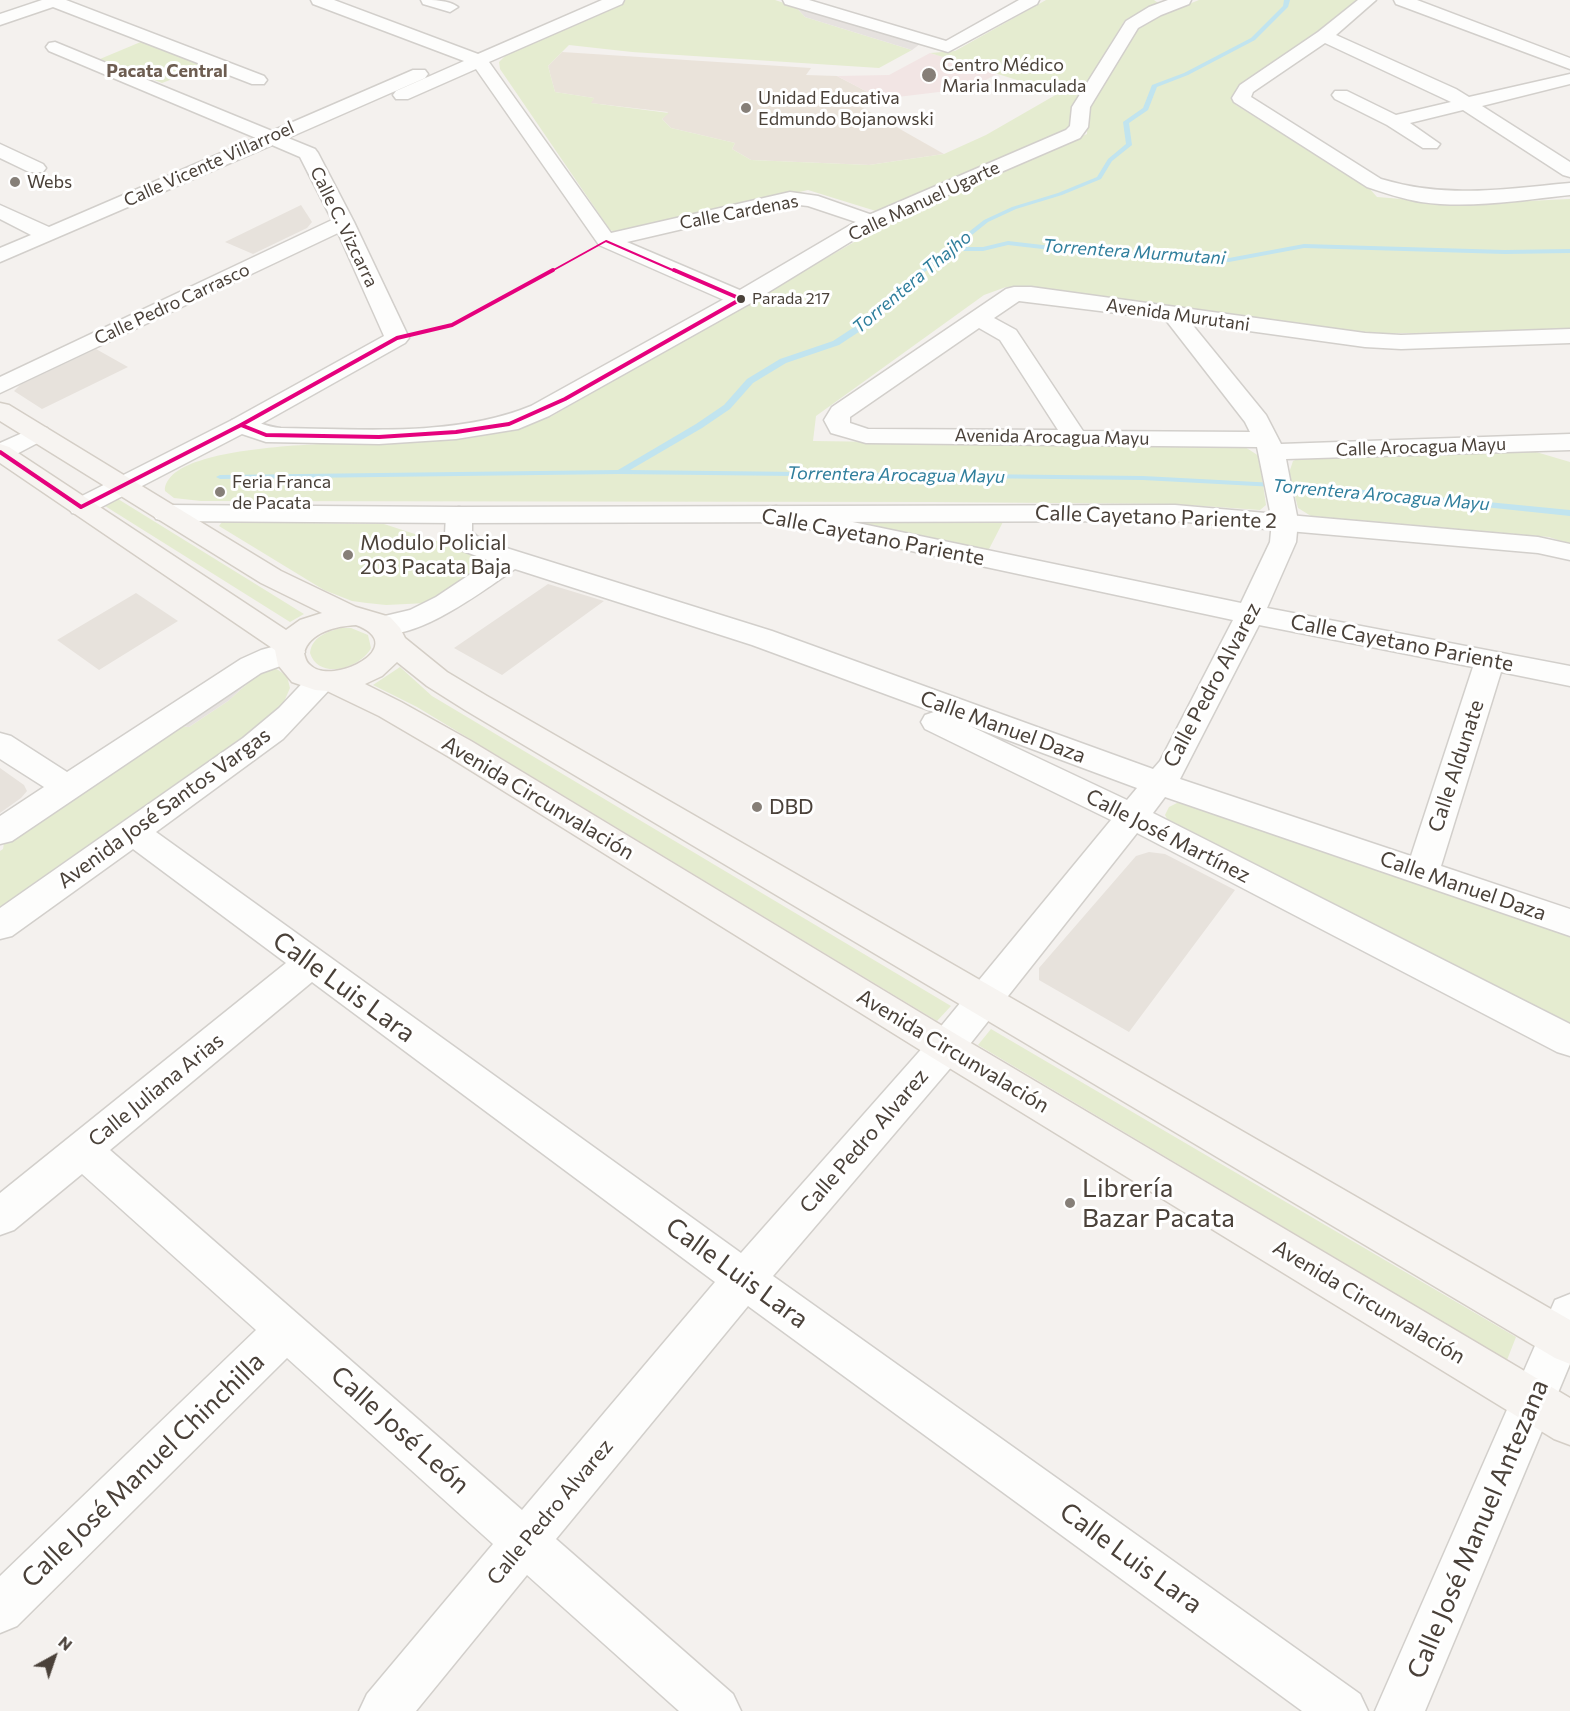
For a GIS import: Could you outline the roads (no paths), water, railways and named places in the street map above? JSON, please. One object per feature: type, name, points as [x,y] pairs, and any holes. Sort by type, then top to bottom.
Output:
[{"type":"main road","points":[[0,410],[271,577],[351,616]]},
{"type":"main road","points":[[0,453],[290,649]]},
{"type":"main road","points":[[387,634],[384,660],[371,671],[354,679],[328,682],[297,671],[290,659],[290,649],[298,635],[318,622],[334,617],[368,618],[387,634],[437,679],[476,703],[985,1000],[1567,1332]]},
{"type":"main road","name":"Avenida Circunvalación","points":[[328,682],[390,709],[460,749],[946,1047],[1570,1423]]},
{"type":"street","points":[[320,0],[479,61],[606,241],[741,299]]},
{"type":"street","points":[[429,0],[450,7]]},
{"type":"street","name":"Calle Vicente Villarroel","points":[[0,256],[479,61],[494,52],[616,0]]},
{"type":"street","points":[[791,0],[948,47],[1031,0]]},
{"type":"street","name":"Calle Manuel Ugarte","points":[[241,424],[266,435],[379,437],[456,432],[508,424],[565,399],[741,299],[871,221],[1073,134],[1079,127],[1081,107],[1132,26],[1155,11],[1183,0]]},
{"type":"street","points":[[1368,0],[1324,36],[1246,89],[1241,98],[1374,183],[1392,189],[1422,196],[1467,198],[1570,189]]},
{"type":"street","points":[[1402,0],[1570,64]]},
{"type":"street","points":[[0,20],[54,1],[258,80]]},
{"type":"street","points":[[1324,36],[1467,103],[1570,171]]},
{"type":"street","name":"Calle C. Vizcarra","points":[[55,47],[308,153],[344,222],[397,338],[241,424]]},
{"type":"street","name":"Calle Vicente Villarroel","points":[[281,141],[419,74]]},
{"type":"street","points":[[1394,121],[1570,79]]},
{"type":"street","points":[[1341,94],[1394,121],[1431,144]]},
{"type":"street","points":[[0,150],[36,168]]},
{"type":"street","name":"Calle Cardenas","points":[[606,241],[790,198],[811,200],[871,221]]},
{"type":"street","points":[[0,211],[48,235]]},
{"type":"street","name":"Calle Pedro Carrasco","points":[[0,386],[344,222]]},
{"type":"street","name":"Avenida Murutani","points":[[840,428],[836,420],[841,412],[1014,294],[1030,294],[1365,340],[1401,342],[1570,336]]},
{"type":"street","name":"Calle Pedro Alvarez","points":[[384,1711],[744,1279],[946,1047],[1172,767],[1250,614],[1283,542],[1285,521],[1269,446],[1257,420],[1173,315]]},
{"type":"street","points":[[978,318],[1008,335],[1075,437]]},
{"type":"street","points":[[81,507],[241,424]]},
{"type":"street","name":"Avenida Arocagua Mayu","points":[[840,428],[866,436],[1075,437],[1269,446]]},
{"type":"street","points":[[0,453],[38,433]]},
{"type":"street","name":"Calle Arocagua Mayu","points":[[1269,446],[1570,441]]},
{"type":"street","name":"Calle Cayetano Pariente","points":[[165,513],[776,514],[1250,614],[1570,676]]},
{"type":"street","name":"Calle Cayetano Pariente 2","points":[[776,514],[1175,513],[1538,545],[1570,552]]},
{"type":"street","name":"Calle Manuel Daza","points":[[459,515],[458,534],[468,543],[511,559],[762,638],[1158,783],[1570,923]]},
{"type":"street","points":[[387,634],[446,603],[511,559]]},
{"type":"street","name":"Calle José Martínez","points":[[762,638],[1131,816],[1570,1041]]},
{"type":"street","points":[[0,832],[251,666],[290,649]]},
{"type":"street","name":"Calle Aldunate","points":[[1422,873],[1490,660]]},
{"type":"street","name":"Avenida José Santos Vargas","points":[[0,927],[216,773],[290,716],[328,682]]},
{"type":"street","points":[[0,744],[67,787]]},
{"type":"street","name":"Calle Luis Lara","points":[[133,832],[744,1279],[1343,1711]]},
{"type":"street","name":"Calle Juliana Arias","points":[[0,1217],[311,963]]},
{"type":"street","name":"Calle José León","points":[[82,1150],[716,1711]]},
{"type":"street","name":"Calle José Manuel Chinchilla","points":[[0,1609],[286,1330]]},
{"type":"street","name":"Calle José Manuel Antezana","points":[[1400,1711],[1531,1401],[1567,1332]]},
{"type":"waterway","name":"Torrentera Thajho","points":[[620,472],[727,407],[750,381],[783,361],[836,343],[874,318],[907,283],[986,221],[1014,208],[1060,194],[1099,178],[1110,160],[1129,145],[1126,122],[1146,109],[1154,86],[1186,74],[1253,39],[1286,6],[1287,0]]},
{"type":"waterway","name":"Torrentera Murmutani","points":[[951,249],[983,249],[1008,243],[1103,254],[1229,260],[1304,246],[1505,252],[1570,251]]},
{"type":"waterway","name":"Torrentera Arocagua Mayu","points":[[220,477],[619,472],[1143,478],[1313,487],[1570,513]]},
{"type":"place","name":"Centro Médico Maria Inmaculada","points":[[929,75]]},
{"type":"place","name":"Unidad Educativa Edmundo Bojanowski","points":[[746,108]]},
{"type":"place","name":"Webs","points":[[15,182]]},
{"type":"place","name":"Parada 217","points":[[741,299]]},
{"type":"place","name":"Feria Franca de Pacata","points":[[220,492]]},
{"type":"place","name":"Modulo Policial 203 Pacata Baja","points":[[348,555]]},
{"type":"place","name":"DBD","points":[[757,807]]},
{"type":"place","name":"Librería Bazar Pacata","points":[[1070,1203]]},
{"type":"district","name":"Pacata Central","points":[[167,71]]}]
